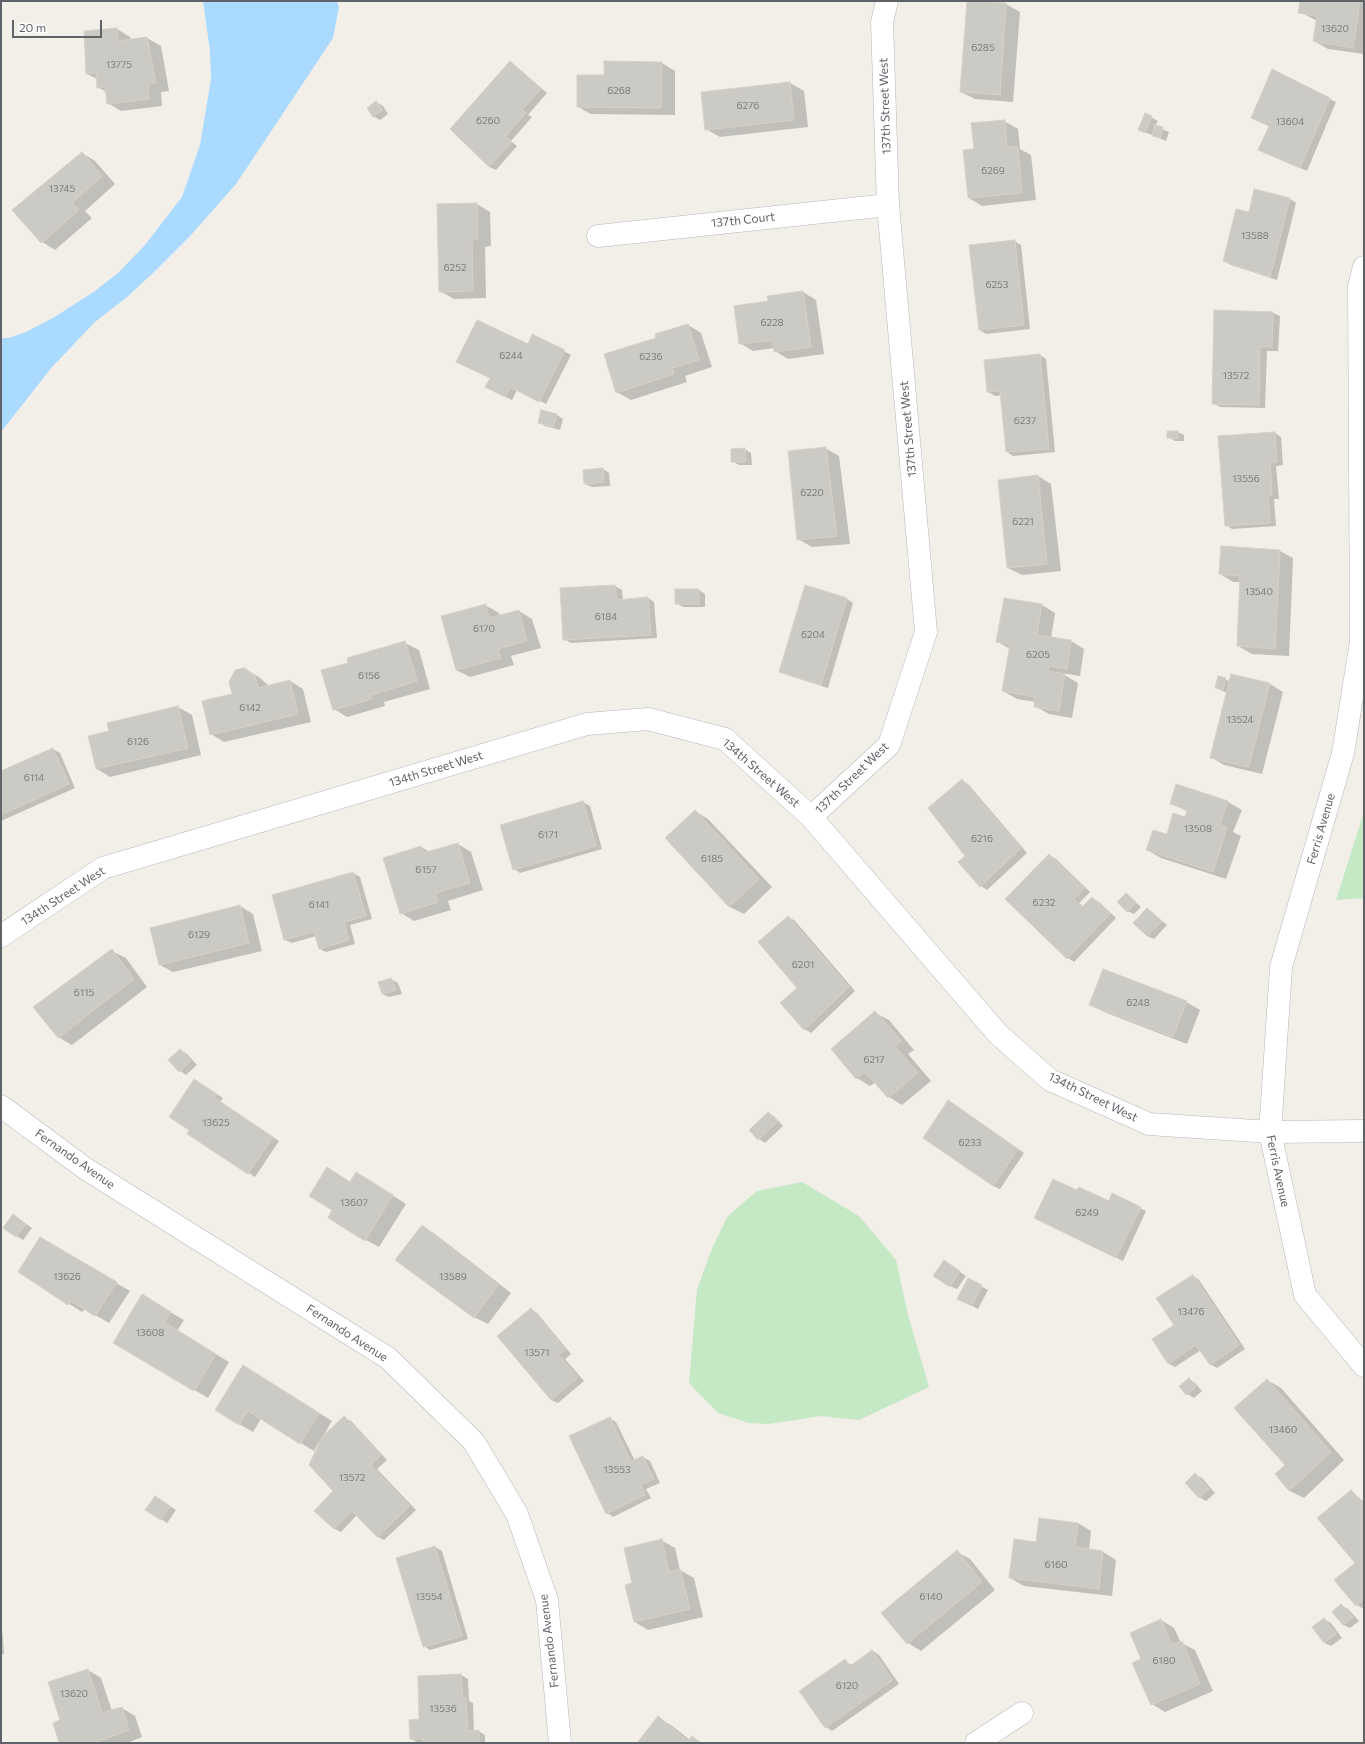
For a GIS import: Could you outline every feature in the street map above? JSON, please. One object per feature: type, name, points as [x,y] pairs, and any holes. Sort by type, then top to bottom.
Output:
[{"type":"street","name":"137th Street West","points":[[811,817],[889,745],[926,632],[888,205],[882,22],[887,1]]},
{"type":"street","name":"137th Court","points":[[598,236],[888,205]]},
{"type":"street","name":"Ferris Avenue","points":[[1364,267],[1359,286],[1361,642],[1343,753],[1281,967],[1270,1132],[1305,1295],[1364,1366]]},
{"type":"street","name":"134th Street West","points":[[1,936],[103,868],[587,724],[648,719],[726,739],[811,817],[998,1034],[1050,1080],[1149,1124],[1270,1132],[1364,1131]]},
{"type":"street","name":"Fernando Avenue","points":[[1,1106],[86,1169],[388,1358],[474,1442],[518,1514],[547,1600],[560,1743]]},
{"type":"street","points":[[976,1743],[1022,1713]]},
{"type":"green space","points":[[1364,812],[1364,898],[1336,900]]},
{"type":"green space","points":[[802,1182],[859,1216],[896,1260],[908,1315],[929,1387],[859,1420],[821,1416],[769,1424],[749,1423],[718,1413],[689,1383],[697,1290],[711,1251],[727,1217],[757,1191]]},
{"type":"water","points":[[203,1],[337,1],[339,7],[333,38],[236,184],[191,235],[153,273],[127,297],[95,322],[52,367],[1,432],[1,338],[9,338],[26,332],[53,318],[95,291],[118,273],[145,245],[182,197],[200,145],[211,79],[210,51]]},
{"type":"building","points":[[967,1],[1006,3],[1000,95],[960,92]]},
{"type":"building","points":[[1300,1],[1360,1],[1353,48],[1313,41],[1317,16],[1298,13]]},
{"type":"building","points":[[117,28],[118,41],[147,37],[156,83],[148,84],[149,99],[107,104],[105,87],[97,88],[96,73],[86,74],[84,31]]},
{"type":"building","points":[[510,61],[541,89],[522,110],[526,113],[506,136],[512,142],[489,167],[450,129]]},
{"type":"building","points":[[604,61],[662,62],[661,108],[577,107],[577,75],[604,75]]},
{"type":"building","points":[[1272,69],[1330,98],[1300,168],[1258,150],[1269,126],[1251,118]]},
{"type":"building","points":[[790,82],[794,120],[705,130],[701,92]]},
{"type":"building","points":[[376,101],[383,110],[373,117],[367,108]]},
{"type":"building","points":[[1145,113],[1152,116],[1145,133],[1138,130]]},
{"type":"building","points":[[1005,120],[1007,147],[1018,147],[1022,193],[968,198],[963,150],[974,149],[971,123]]},
{"type":"building","points":[[1155,125],[1163,127],[1160,138],[1152,136]]},
{"type":"building","points":[[82,152],[102,176],[72,203],[79,210],[41,243],[12,210]]},
{"type":"building","points":[[1254,189],[1290,198],[1270,277],[1223,261],[1236,209],[1249,212]]},
{"type":"building","points":[[477,203],[478,239],[472,239],[473,291],[439,292],[437,204]]},
{"type":"building","points":[[1015,240],[1024,325],[979,330],[969,245]]},
{"type":"building","points":[[803,291],[811,347],[774,352],[772,340],[739,344],[734,306],[768,301],[767,296]]},
{"type":"building","points":[[1214,310],[1273,312],[1272,347],[1260,347],[1259,405],[1212,404]]},
{"type":"building","points":[[477,320],[528,344],[532,334],[565,350],[539,402],[510,387],[505,397],[485,387],[490,378],[456,362]]},
{"type":"building","points":[[688,324],[699,360],[672,368],[674,374],[616,393],[604,354],[656,338],[655,334]]},
{"type":"building","points":[[1040,354],[1049,449],[1006,452],[1000,391],[987,392],[984,360]]},
{"type":"building","points":[[541,410],[557,414],[554,427],[538,423]]},
{"type":"building","points":[[1167,431],[1178,431],[1178,438],[1167,438]]},
{"type":"building","points":[[1275,432],[1277,462],[1270,462],[1272,495],[1268,496],[1270,523],[1225,526],[1218,436]]},
{"type":"building","points":[[826,447],[837,536],[797,540],[788,451]]},
{"type":"building","points":[[745,448],[746,462],[731,462],[731,449]]},
{"type":"building","points":[[603,468],[604,482],[584,484],[583,470]]},
{"type":"building","points":[[1038,475],[1047,564],[1007,568],[998,480]]},
{"type":"building","points":[[1221,546],[1280,550],[1275,649],[1237,646],[1240,576],[1219,574]]},
{"type":"building","points":[[615,585],[617,600],[648,597],[651,635],[563,640],[560,588]]},
{"type":"building","points":[[805,585],[847,598],[821,685],[779,672]]},
{"type":"building","points":[[675,589],[699,589],[699,604],[675,604]]},
{"type":"building","points":[[1004,598],[1042,604],[1037,635],[1071,640],[1067,669],[1049,666],[1048,671],[1065,674],[1059,711],[1034,707],[1035,697],[1002,691],[1010,644],[996,642]]},
{"type":"building","points":[[486,604],[489,618],[519,610],[527,641],[498,649],[501,658],[456,670],[441,616]]},
{"type":"building","points":[[405,641],[417,681],[371,695],[372,699],[333,710],[321,670],[348,663],[347,658]]},
{"type":"building","points":[[245,668],[255,676],[258,688],[290,680],[298,714],[210,735],[202,701],[232,694],[229,682],[235,670]]},
{"type":"building","points":[[1231,674],[1270,683],[1249,767],[1210,758]]},
{"type":"building","points":[[1218,676],[1226,678],[1223,690],[1215,688]]},
{"type":"building","points":[[178,706],[188,748],[96,769],[88,736],[109,731],[107,723]]},
{"type":"building","points":[[53,748],[69,784],[1,815],[1,771]]},
{"type":"building","points":[[962,779],[1021,848],[980,887],[958,862],[965,856],[928,808]]},
{"type":"building","points":[[1176,784],[1228,801],[1220,825],[1227,828],[1213,872],[1146,850],[1153,830],[1167,834],[1173,813],[1185,817],[1187,810],[1170,804]]},
{"type":"building","points":[[583,801],[596,846],[513,870],[500,825]]},
{"type":"building","points":[[695,810],[759,879],[729,907],[665,838]]},
{"type":"building","points":[[458,843],[470,883],[435,893],[438,902],[400,914],[383,858],[421,846],[423,853]]},
{"type":"building","points":[[1049,854],[1084,888],[1074,899],[1082,907],[1092,897],[1110,914],[1067,959],[1005,899]]},
{"type":"building","points":[[353,872],[366,916],[344,922],[349,940],[319,949],[314,932],[284,940],[272,895]]},
{"type":"building","points":[[1126,893],[1136,902],[1127,912],[1117,902]]},
{"type":"building","points":[[240,905],[249,943],[159,965],[150,928]]},
{"type":"building","points":[[1147,908],[1162,921],[1147,936],[1133,923]]},
{"type":"building","points":[[788,916],[849,987],[804,1030],[780,1003],[797,988],[758,942]]},
{"type":"building","points":[[112,949],[134,979],[58,1038],[33,1007]]},
{"type":"building","points":[[1103,969],[1187,1001],[1173,1037],[1089,1005]]},
{"type":"building","points":[[391,978],[396,990],[382,994],[378,982]]},
{"type":"building","points":[[875,1011],[901,1041],[895,1046],[918,1073],[888,1098],[865,1072],[856,1079],[831,1049]]},
{"type":"building","points":[[180,1049],[191,1061],[179,1072],[168,1060]]},
{"type":"building","points":[[194,1079],[217,1094],[215,1098],[273,1137],[248,1174],[187,1134],[189,1130],[169,1117]]},
{"type":"building","points":[[948,1100],[1018,1149],[993,1186],[923,1138]]},
{"type":"building","points":[[768,1112],[778,1121],[758,1140],[749,1130]]},
{"type":"building","points":[[327,1167],[350,1182],[356,1172],[393,1195],[365,1241],[328,1218],[332,1210],[309,1196]]},
{"type":"building","points":[[1053,1179],[1077,1190],[1079,1187],[1109,1201],[1112,1193],[1141,1207],[1116,1258],[1034,1218]]},
{"type":"building","points":[[13,1214],[26,1224],[16,1237],[3,1228]]},
{"type":"building","points":[[422,1225],[498,1285],[474,1318],[395,1260]]},
{"type":"building","points":[[40,1237],[117,1282],[95,1316],[71,1301],[68,1305],[18,1272]]},
{"type":"building","points":[[944,1260],[960,1271],[950,1287],[933,1276]]},
{"type":"building","points":[[1193,1275],[1239,1345],[1210,1365],[1196,1345],[1168,1364],[1152,1339],[1174,1325],[1156,1298]]},
{"type":"building","points":[[968,1278],[982,1285],[972,1306],[957,1299]]},
{"type":"building","points":[[142,1294],[171,1312],[164,1322],[216,1354],[194,1391],[113,1343]]},
{"type":"building","points":[[531,1308],[566,1350],[559,1355],[578,1377],[551,1400],[497,1336]]},
{"type":"building","points":[[243,1365],[319,1413],[300,1444],[248,1411],[239,1425],[215,1410]]},
{"type":"building","points":[[1189,1378],[1196,1387],[1186,1395],[1179,1386]]},
{"type":"building","points":[[1267,1379],[1331,1452],[1289,1491],[1275,1474],[1285,1465],[1234,1408]]},
{"type":"building","points":[[344,1416],[381,1455],[371,1465],[410,1506],[377,1537],[352,1511],[334,1529],[314,1511],[333,1491],[309,1465],[322,1437]]},
{"type":"building","points":[[610,1417],[631,1461],[643,1456],[654,1479],[641,1485],[645,1495],[606,1514],[569,1436]]},
{"type":"building","points":[[1195,1473],[1209,1489],[1199,1498],[1185,1483]]},
{"type":"building","points":[[1351,1490],[1364,1504],[1364,1599],[1356,1606],[1334,1580],[1355,1563],[1317,1518]]},
{"type":"building","points":[[155,1496],[170,1506],[161,1520],[145,1510]]},
{"type":"building","points":[[1039,1518],[1078,1523],[1075,1547],[1103,1551],[1099,1589],[1009,1578],[1014,1539],[1036,1542]]},
{"type":"building","points":[[662,1539],[669,1572],[680,1569],[690,1609],[634,1622],[625,1585],[632,1583],[624,1548]]},
{"type":"building","points":[[435,1546],[462,1636],[423,1647],[396,1558]]},
{"type":"building","points":[[957,1550],[982,1582],[907,1644],[881,1613]]},
{"type":"building","points":[[1341,1604],[1353,1617],[1343,1625],[1332,1612]]},
{"type":"building","points":[[1324,1618],[1336,1634],[1324,1643],[1312,1627]]},
{"type":"building","points":[[1161,1619],[1172,1645],[1182,1641],[1200,1684],[1151,1705],[1132,1663],[1141,1659],[1130,1633]]},
{"type":"building","points":[[872,1650],[893,1680],[825,1728],[799,1691],[845,1659],[850,1666]]},
{"type":"building","points":[[88,1669],[102,1713],[122,1707],[129,1730],[94,1743],[59,1743],[53,1723],[60,1720],[48,1682]]},
{"type":"building","points":[[461,1674],[463,1698],[466,1698],[468,1731],[479,1730],[479,1743],[423,1743],[423,1739],[410,1739],[409,1720],[419,1719],[418,1676]]},
{"type":"building","points":[[658,1716],[688,1741],[692,1736],[701,1743],[637,1743]]}]
